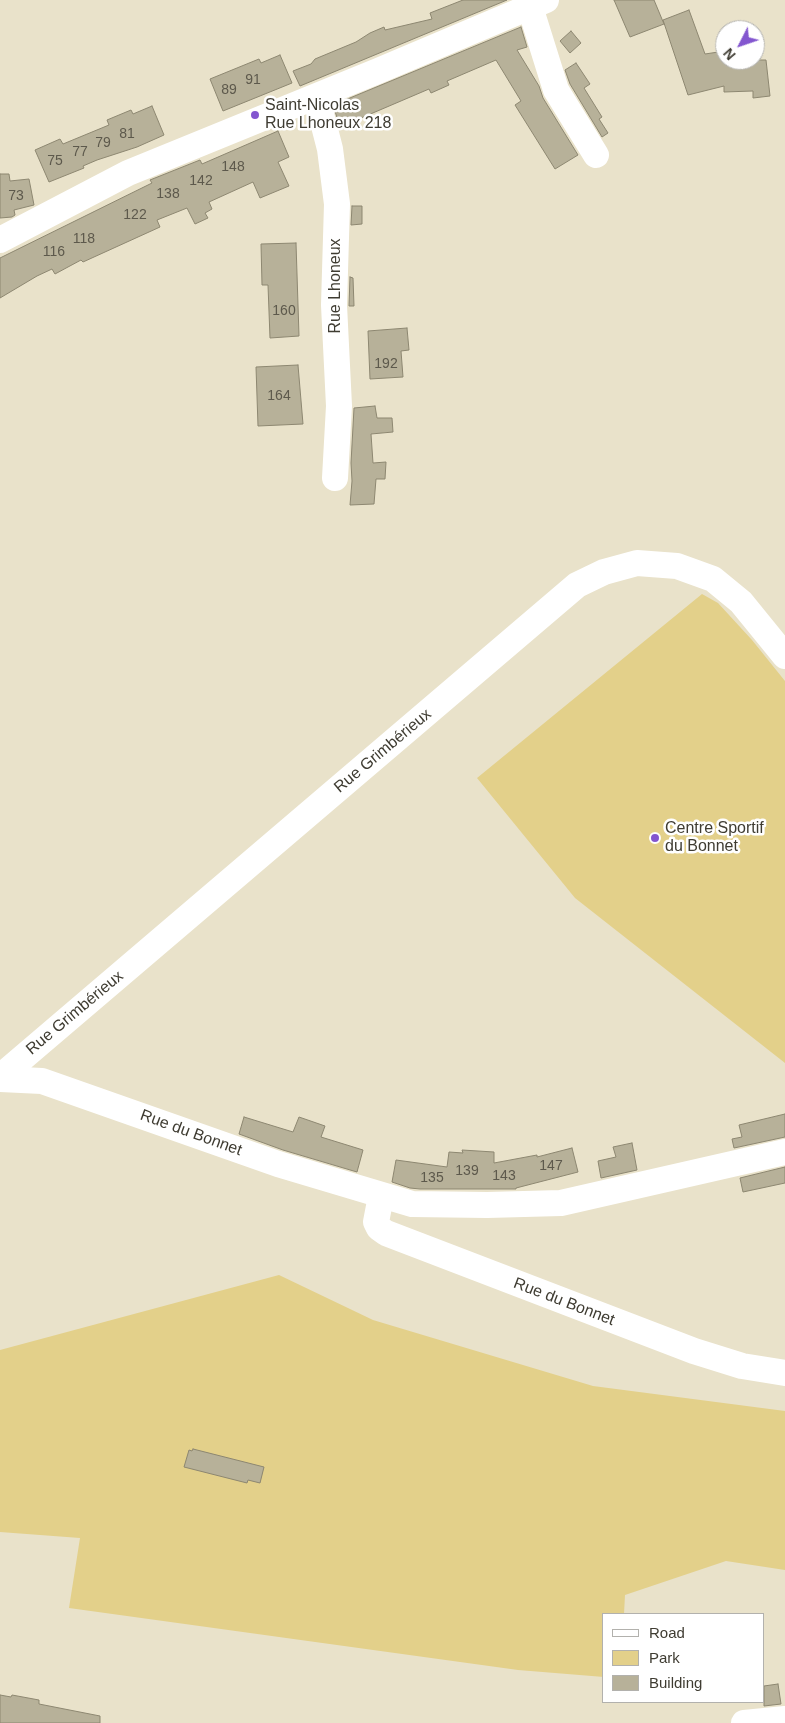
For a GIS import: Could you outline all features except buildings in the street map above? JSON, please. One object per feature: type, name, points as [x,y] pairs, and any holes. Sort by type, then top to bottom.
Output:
[{"type":"street","points":[[0,240],[128,172],[312,98],[538,3],[556,90],[596,155]]},
{"type":"street","name":"Rue Lhoneux","points":[[312,98],[321,114],[330,149],[338,204],[334,304],[339,406],[335,478]]},
{"type":"street","name":"Rue Grimbérieux","points":[[0,1078],[577,585],[604,572],[637,563],[677,566],[713,579],[741,602],[785,656]]},
{"type":"street","name":"Rue du Bonnet","points":[[0,1078],[42,1081],[216,1141],[239,1151],[412,1204],[487,1205],[561,1203],[785,1152]]},
{"type":"street","name":"Rue du Bonnet","points":[[381,1196],[376,1222],[379,1228],[386,1234],[694,1351],[742,1366],[785,1373]]},
{"type":"street","points":[[744,1723],[785,1719]]},
{"type":"green space","name":"Centre Sportif du Bonnet","points":[[702,594],[718,603],[752,640],[785,681],[785,1063],[575,898],[477,778]]},
{"type":"green space","points":[[279,1275],[373,1320],[593,1386],[785,1411],[785,1570],[726,1561],[625,1595],[624,1613],[602,1613],[602,1677],[518,1670],[69,1608],[80,1538],[0,1532],[0,1350]]},
{"type":"place","name":"Saint-Nicolas Rue Lhoneux 218","points":[[255,115]]},
{"type":"place","name":"Centre Sportif du Bonnet","points":[[655,838]]}]
